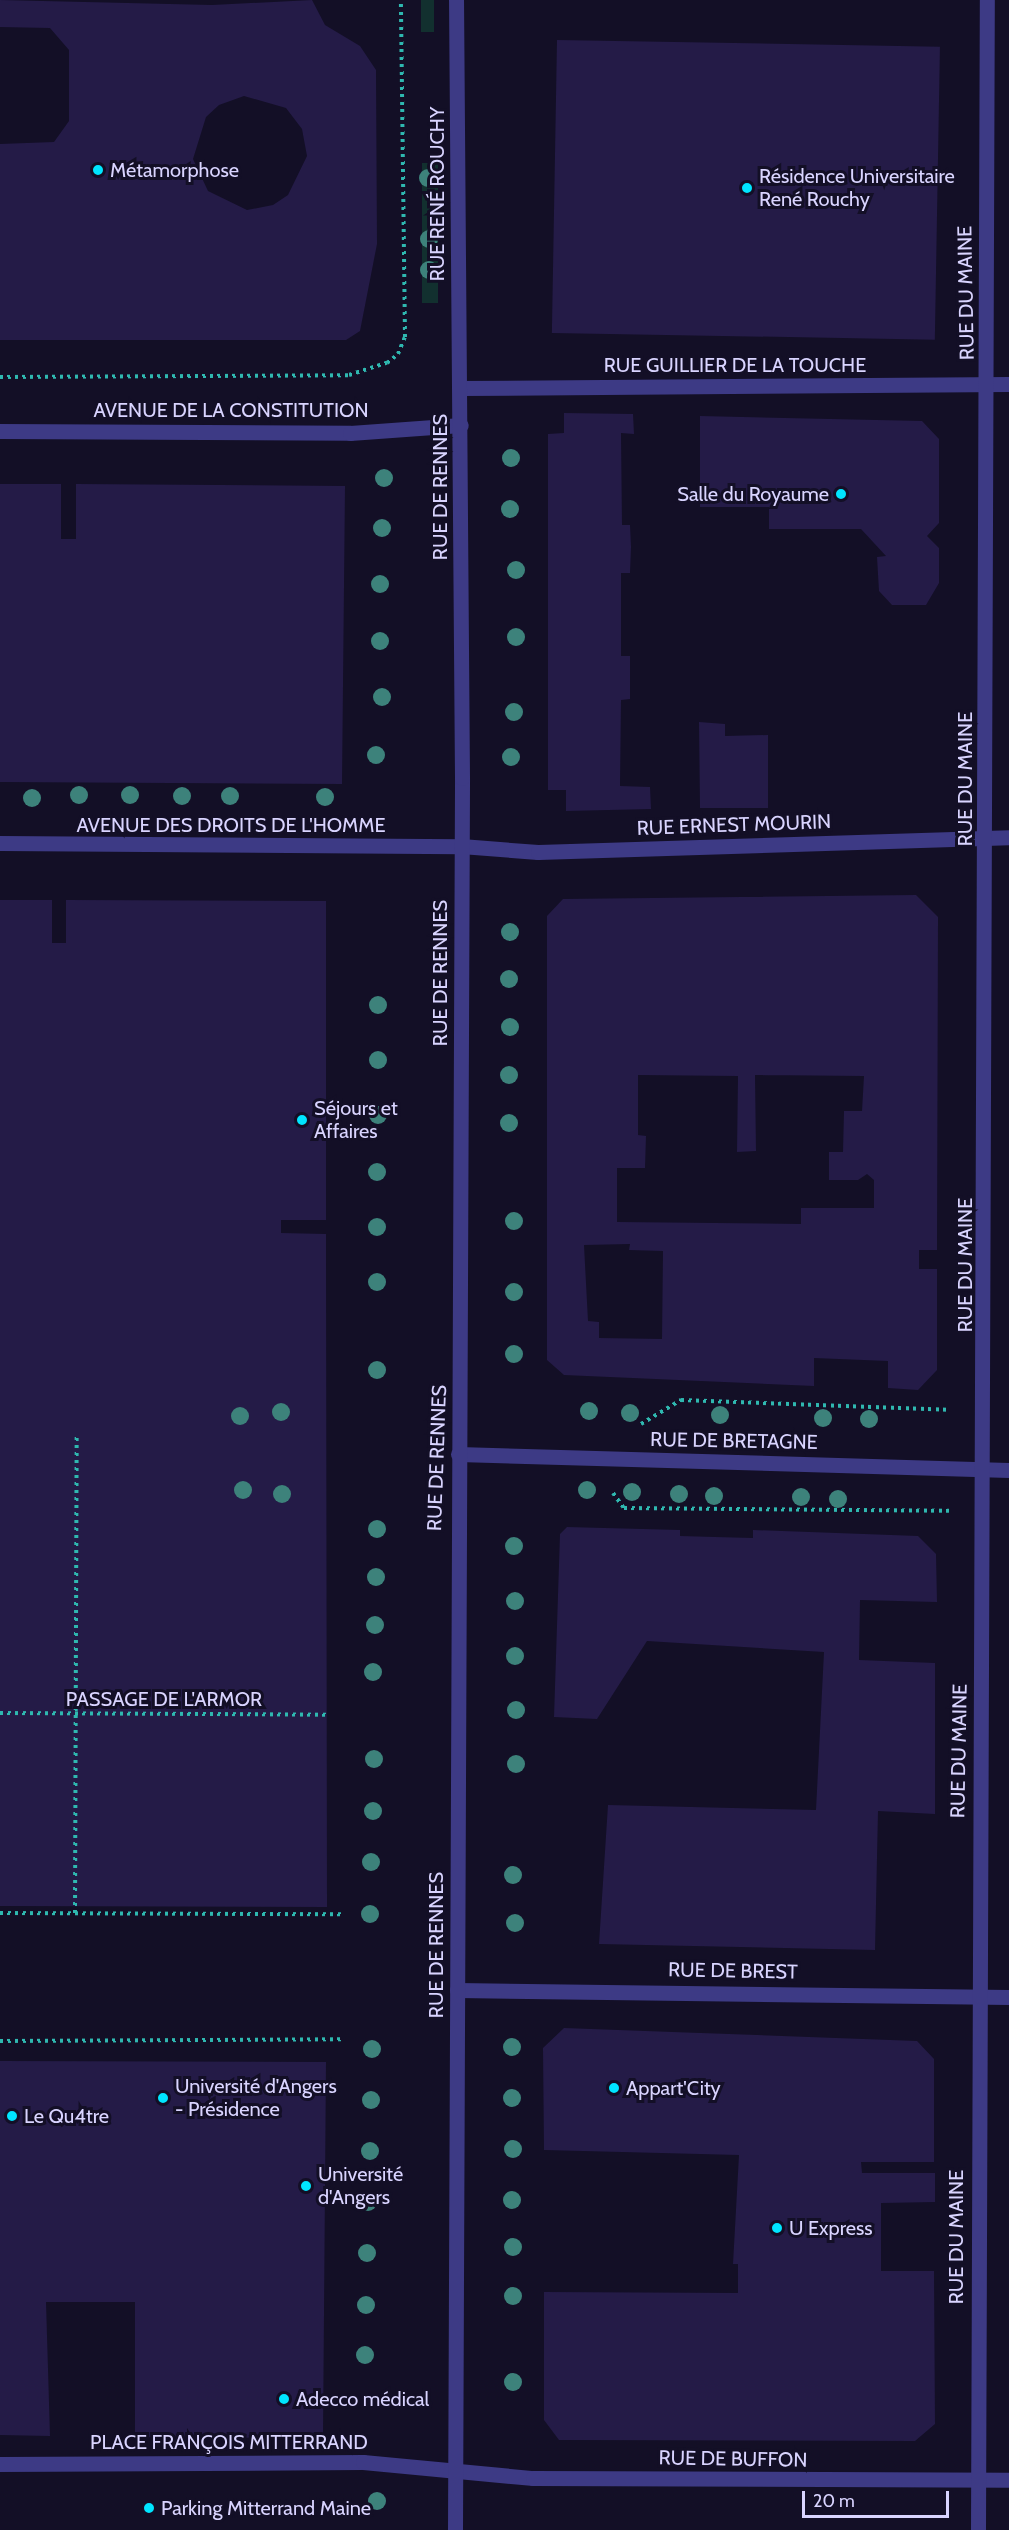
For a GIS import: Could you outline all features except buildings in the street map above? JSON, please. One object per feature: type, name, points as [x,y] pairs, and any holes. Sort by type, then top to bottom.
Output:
[{"type":"street","name":"RUE RENÉ ROUCHY","points":[[456,0],[461,388]]},
{"type":"street","name":"RUE DU MAINE","points":[[978,2530],[978,1996],[982,1512],[986,1411],[987,0]]},
{"type":"street","name":"RUE GUILLIER DE LA TOUCHE","points":[[461,388],[1009,384]]},
{"type":"street","name":"RUE DE RENNES","points":[[455,2530],[457,2467],[461,388]]},
{"type":"street","name":"AVENUE DE LA CONSTITUTION","points":[[0,431],[350,433],[461,425]]},
{"type":"street","name":"RUE ERNEST MOURIN","points":[[461,846],[538,852],[1009,837]]},
{"type":"street","name":"AVENUE DES DROITS DE L'HOMME","points":[[0,843],[461,846]]},
{"type":"street","name":"RUE DE BRETAGNE","points":[[458,1454],[1009,1470]]},
{"type":"street","name":"RUE DE BREST","points":[[457,1990],[1009,1996]]},
{"type":"street","name":"PLACE FRANÇOIS MITTERRAND","points":[[0,2464],[457,2467]]},
{"type":"street","name":"RUE DE BUFFON","points":[[457,2467],[533,2478],[1009,2480]]},
{"type":"path","points":[[0,377],[349,375],[387,363],[398,354],[405,337],[401,0]]},
{"type":"path","points":[[632,1430],[681,1400],[986,1411]]},
{"type":"path","points":[[75,1913],[77,1433]]},
{"type":"path","points":[[586,1459],[624,1508],[982,1512]]},
{"type":"path","name":"PASSAGE DE L'ARMOR","points":[[0,1713],[329,1715]]},
{"type":"path","points":[[0,1913],[343,1914]]},
{"type":"path","points":[[0,2041],[343,2039]]},
{"type":"green space","points":[[421,0],[434,0],[434,32],[421,32]]},
{"type":"green space","points":[[422,163],[438,163],[438,303],[422,303]]},
{"type":"place","name":"Métamorphose","points":[[98,170]]},
{"type":"place","name":"Résidence Universitaire René Rouchy","points":[[747,188]]},
{"type":"place","name":"Salle du Royaume","points":[[841,494]]},
{"type":"place","name":"Séjours et Affaires","points":[[302,1120]]},
{"type":"place","name":"Appart'City","points":[[614,2088]]},
{"type":"place","name":"Université d'Angers - Présidence","points":[[163,2098]]},
{"type":"place","name":"Le Qu4tre","points":[[12,2116]]},
{"type":"place","name":"Université d'Angers","points":[[306,2186]]},
{"type":"place","name":"U Express","points":[[777,2228]]},
{"type":"place","name":"Adecco médical","points":[[284,2399]]},
{"type":"place","name":"Parking Mitterrand Maine","points":[[149,2508]]}]
